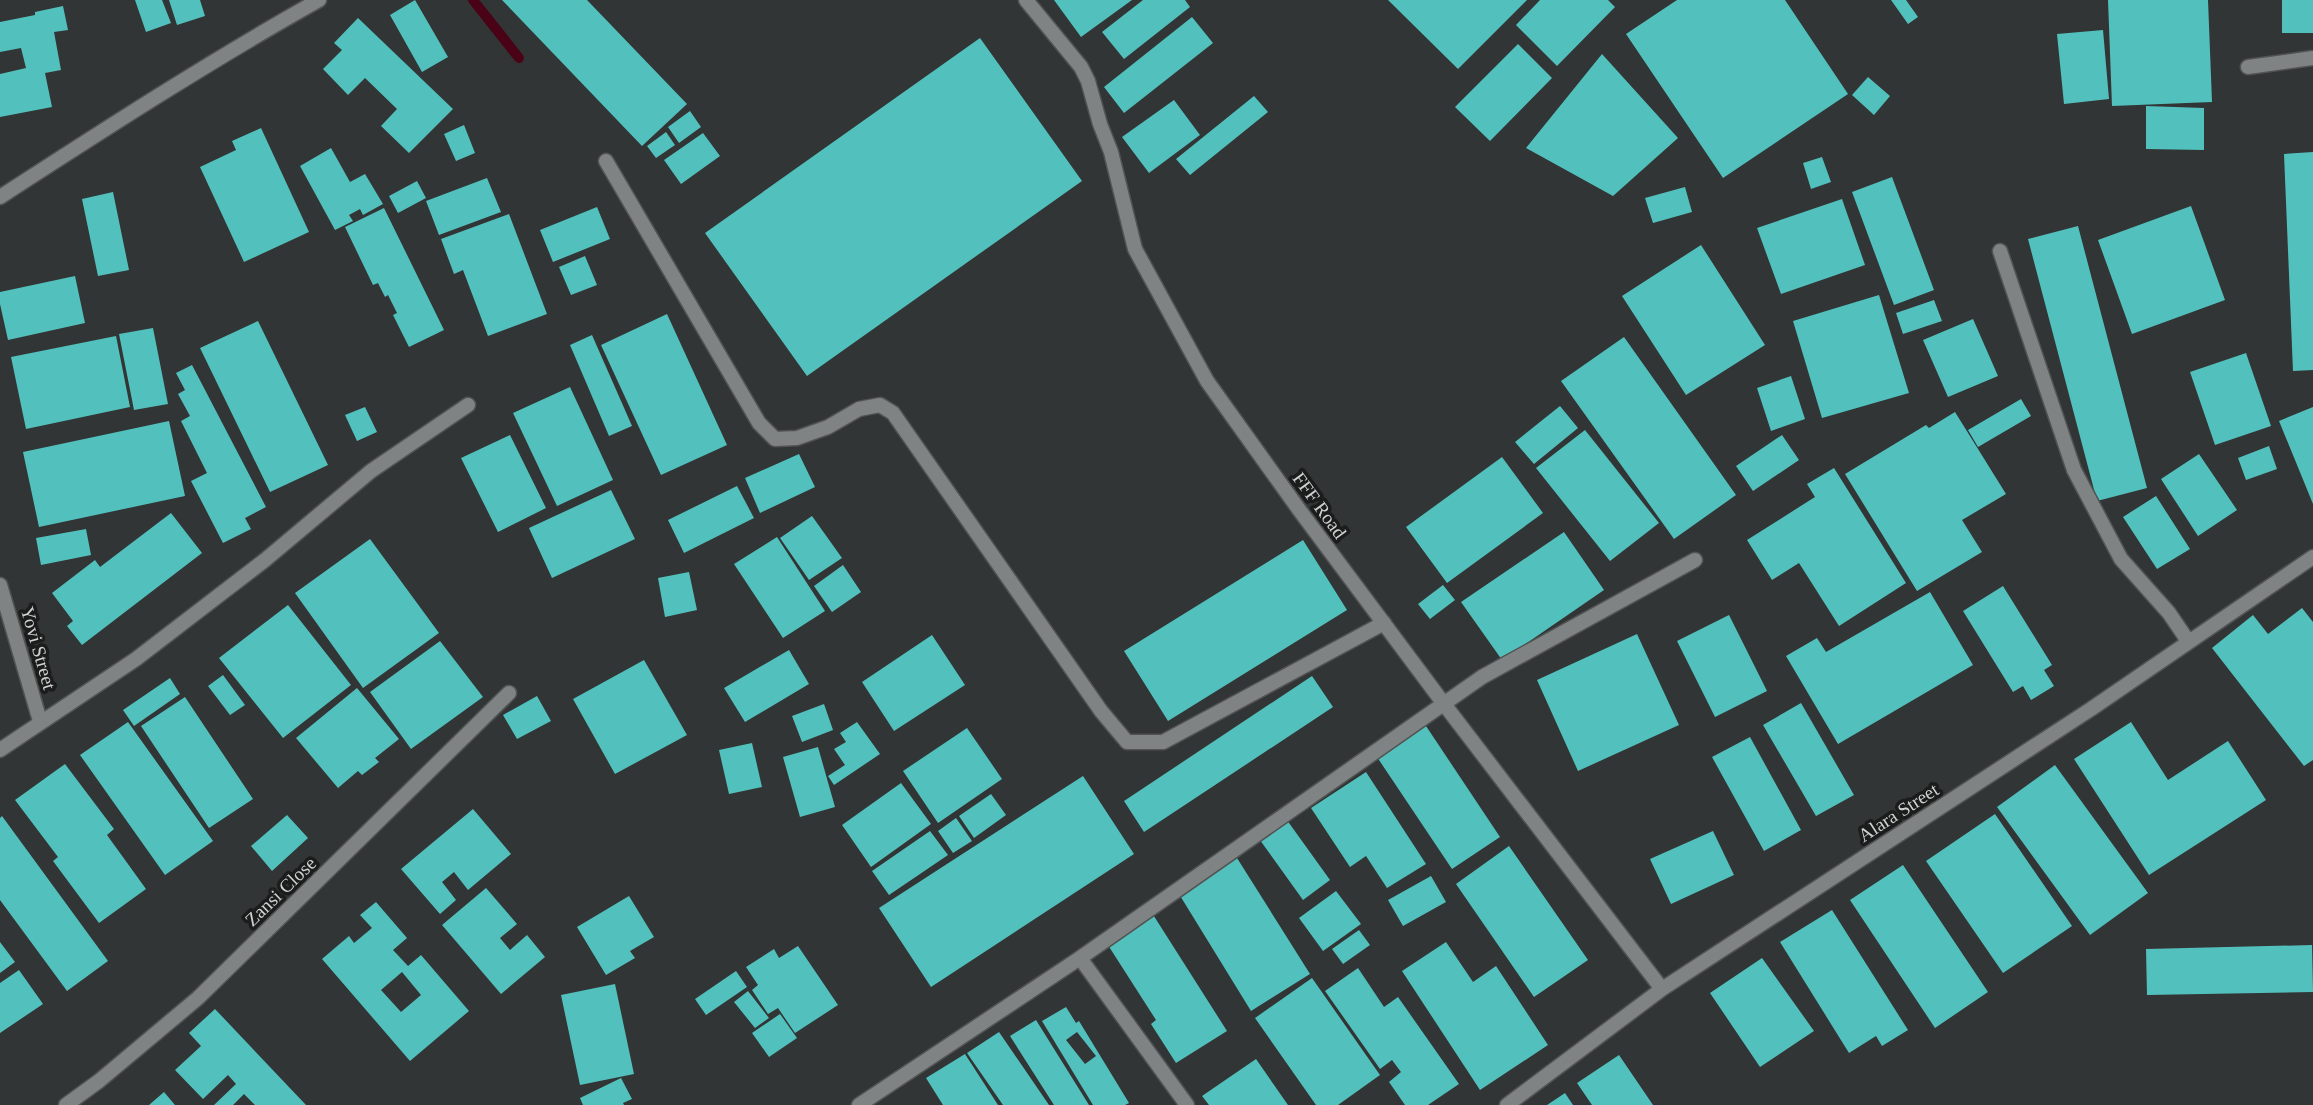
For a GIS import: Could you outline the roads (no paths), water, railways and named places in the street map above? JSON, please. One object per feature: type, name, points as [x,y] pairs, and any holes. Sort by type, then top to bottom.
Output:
[{"type":"street","points":[[0,197],[139,107],[261,32],[319,0]]},
{"type":"street","name":"FFF Road","points":[[1026,0],[1084,74],[1111,152],[1135,249],[1207,381],[1444,704],[1662,989]]},
{"type":"street","points":[[2248,68],[2313,58]]},
{"type":"street","points":[[606,160],[759,423],[775,439],[797,439],[828,427],[859,409],[880,405],[893,413],[1101,711],[1127,741],[1163,742],[1384,623]]},
{"type":"street","points":[[2000,251],[2074,470],[2121,559],[2169,612],[2188,641]]},
{"type":"street","points":[[0,750],[136,659],[265,560],[371,471],[468,405]]},
{"type":"street","name":"Alara Street","points":[[1507,1105],[1662,989],[2091,709],[2313,557]]},
{"type":"street","points":[[859,1105],[1080,958],[1482,677],[1695,559]]},
{"type":"street","name":"Yovi Street","points":[[0,585],[40,721]]},
{"type":"street","name":"Zansi Close","points":[[66,1105],[99,1081],[198,998],[509,693]]},
{"type":"street","points":[[1080,958],[1187,1105]]},
{"type":"waterway","points":[[473,0],[519,58]]}]
